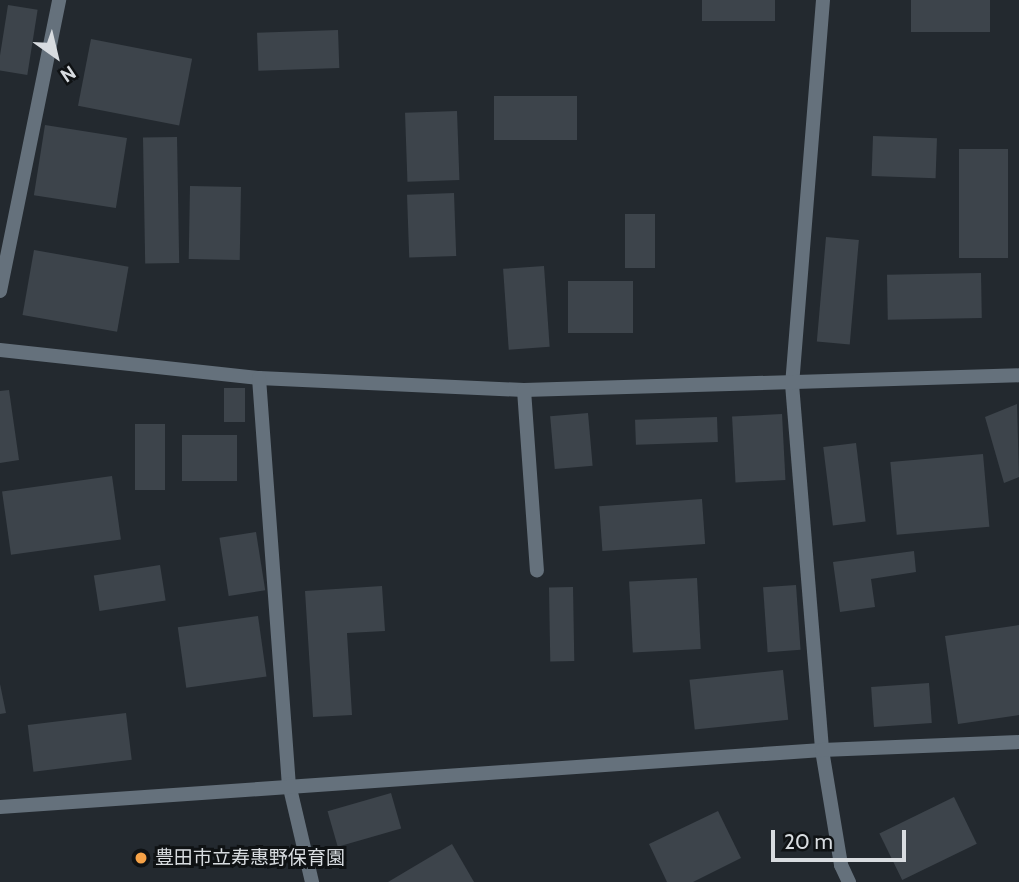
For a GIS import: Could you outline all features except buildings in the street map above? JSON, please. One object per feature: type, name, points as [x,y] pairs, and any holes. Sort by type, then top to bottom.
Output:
[{"type":"street","points":[[0,291],[59,0]]},
{"type":"street","points":[[823,0],[792,384],[822,750],[841,865],[849,882]]},
{"type":"street","points":[[0,350],[259,378],[524,390],[792,384],[1019,375]]},
{"type":"street","points":[[259,378],[289,784],[312,882]]},
{"type":"street","points":[[524,390],[537,571]]},
{"type":"street","points":[[0,807],[289,784],[822,750],[1019,742]]},
{"type":"place","name":"豊田市立寿惠野保育園","points":[[141,858]]}]
